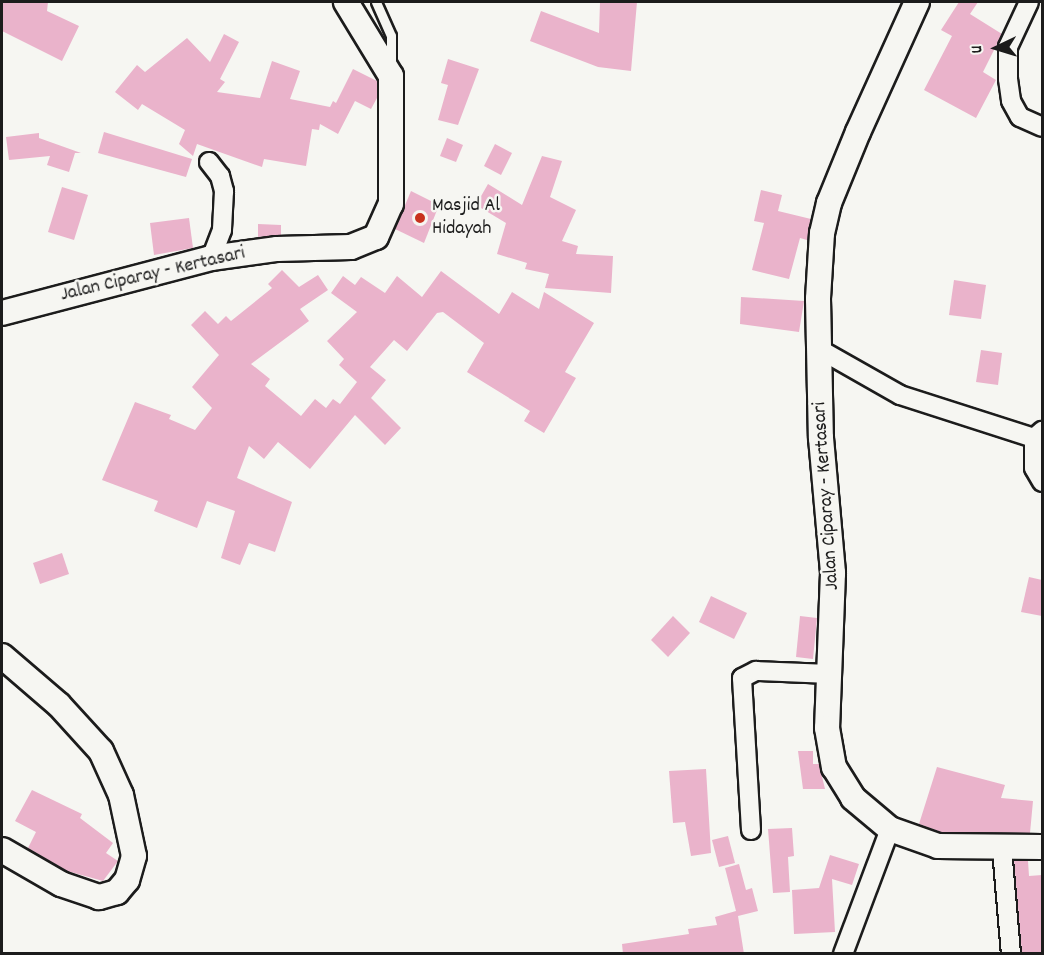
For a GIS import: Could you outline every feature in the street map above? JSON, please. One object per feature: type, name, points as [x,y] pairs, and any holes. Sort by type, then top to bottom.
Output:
[{"type":"main road","points":[[346,2],[391,76]]},
{"type":"main road","name":"Jalan Ciparay - Kertasari","points":[[917,2],[894,46],[829,203],[820,259],[821,438],[833,573],[834,623],[827,674],[827,728],[834,767],[853,798],[890,829],[938,846],[1002,849],[1042,847]]},
{"type":"main road","name":"Jalan Ciparay - Kertasari","points":[[2,313],[211,258],[277,249],[351,247],[376,237],[391,204],[391,76]]},
{"type":"main road","points":[[2,656],[59,705],[101,751],[124,806],[134,856],[127,880],[117,892],[99,897],[61,884],[2,850]]},
{"type":"street","points":[[1029,2],[1008,47],[1008,79],[1011,102],[1020,117],[1042,127]]},
{"type":"street","points":[[209,162],[220,176],[224,191],[222,230],[211,258]]},
{"type":"street","points":[[819,349],[888,391],[1038,434],[1034,468],[1038,480],[1042,482]]},
{"type":"street","points":[[751,830],[742,678],[756,672],[827,674]]},
{"type":"street","points":[[843,954],[890,829]]},
{"type":"street","points":[[1002,849],[1011,954]]},
{"type":"lane","points":[[376,2],[391,36],[391,76]]},
{"type":"building","points":[[2,2],[48,2],[47,11],[79,26],[62,61],[2,31]]},
{"type":"building","points":[[600,2],[637,2],[631,71],[598,67],[530,41],[541,11],[599,33]]},
{"type":"building","points":[[959,2],[978,2],[970,14],[1002,34],[983,72],[996,80],[976,118],[924,90],[952,36],[941,30]]},
{"type":"building","points":[[224,34],[239,42],[220,79],[225,82],[217,92],[260,98],[272,61],[300,71],[290,99],[330,107],[333,101],[336,103],[353,69],[377,81],[377,98],[371,109],[355,101],[338,134],[320,124],[319,130],[312,129],[306,166],[264,159],[262,167],[197,144],[193,156],[179,144],[185,130],[142,104],[138,110],[115,92],[137,65],[145,72],[187,38],[210,62]]},
{"type":"building","points":[[448,59],[479,69],[458,125],[438,120],[448,85],[441,83]]},
{"type":"building","points":[[104,132],[192,159],[186,177],[98,153]]},
{"type":"building","points":[[39,133],[39,138],[81,153],[75,153],[69,172],[47,165],[50,156],[9,160],[6,137]]},
{"type":"building","points":[[447,138],[463,145],[456,162],[440,156]]},
{"type":"building","points":[[495,144],[512,153],[501,175],[484,166]]},
{"type":"building","points":[[542,156],[562,161],[550,197],[576,210],[562,241],[578,246],[576,254],[613,256],[611,293],[545,288],[549,274],[525,269],[527,263],[497,254],[506,223],[476,205],[488,184],[522,205]]},
{"type":"building","points":[[62,187],[88,195],[74,240],[48,232]]},
{"type":"building","points":[[761,190],[782,195],[778,211],[811,219],[807,240],[800,238],[789,279],[752,270],[764,223],[754,221]]},
{"type":"building","name":"Masjid Al Hidayah","points":[[411,191],[439,205],[424,243],[395,229]]},
{"type":"building","points":[[189,218],[193,248],[154,255],[150,223]]},
{"type":"building","points":[[258,224],[281,225],[281,235],[258,237]]},
{"type":"building","points":[[282,270],[299,287],[318,275],[328,290],[300,309],[309,321],[251,364],[270,379],[265,386],[301,416],[315,399],[326,408],[333,399],[340,404],[357,382],[339,365],[344,359],[327,341],[357,312],[331,293],[343,276],[355,285],[361,277],[385,293],[397,276],[422,297],[441,271],[499,314],[512,292],[539,309],[544,292],[594,323],[565,372],[576,378],[544,433],[524,421],[530,411],[467,372],[484,343],[443,312],[437,313],[407,351],[394,340],[370,367],[386,380],[371,398],[401,428],[385,445],[355,415],[310,469],[278,442],[264,459],[249,446],[237,478],[292,502],[275,552],[249,543],[240,565],[221,558],[235,511],[207,501],[197,528],[154,511],[158,501],[102,480],[135,402],[171,415],[169,419],[195,430],[212,408],[192,387],[219,355],[191,325],[205,311],[218,324],[226,316],[231,321],[272,288],[268,284]]},
{"type":"building","points":[[954,280],[986,285],[981,319],[949,315]]},
{"type":"building","points":[[741,297],[804,301],[799,332],[740,324]]},
{"type":"building","points":[[981,350],[1002,353],[998,385],[976,382]]},
{"type":"building","points":[[62,553],[69,574],[40,584],[33,563]]},
{"type":"building","points":[[1029,577],[1042,580],[1042,616],[1021,612]]},
{"type":"building","points":[[711,596],[747,613],[734,639],[699,622]]},
{"type":"building","points":[[673,616],[690,633],[668,657],[651,640]]},
{"type":"building","points":[[800,616],[817,618],[813,659],[796,657]]},
{"type":"building","points":[[798,751],[813,751],[813,764],[819,764],[825,789],[803,789]]},
{"type":"building","points":[[937,767],[1005,785],[1001,798],[1033,801],[1030,833],[941,832],[919,824]]},
{"type":"building","points":[[706,769],[711,853],[691,856],[685,822],[673,823],[669,771]]},
{"type":"building","points":[[32,790],[82,814],[80,818],[113,843],[106,853],[118,861],[103,881],[67,871],[28,848],[36,832],[15,821]]},
{"type":"building","points":[[792,828],[794,856],[788,857],[790,892],[773,893],[768,829]]},
{"type":"building","points":[[728,836],[735,863],[719,867],[712,840]]},
{"type":"building","points":[[830,855],[859,864],[852,885],[832,879],[835,932],[794,934],[792,890],[819,888]]},
{"type":"building","points":[[1014,861],[1028,861],[1029,876],[1042,875],[1042,954],[1022,954]]},
{"type":"building","points":[[739,864],[746,890],[752,888],[758,911],[738,916],[744,954],[623,954],[622,944],[689,934],[688,929],[717,925],[715,917],[736,911],[725,868]]},
{"type":"place","name":"Masjid Al Hidayah","points":[[420,218]]}]
